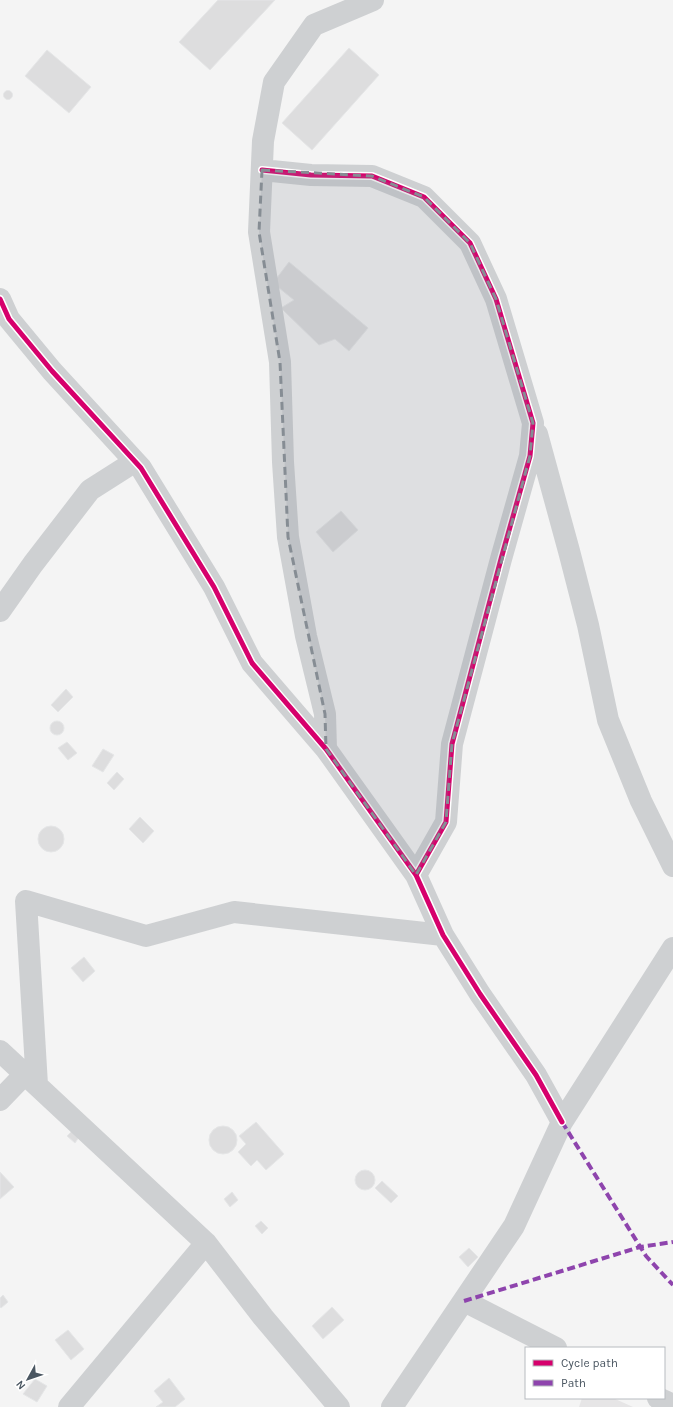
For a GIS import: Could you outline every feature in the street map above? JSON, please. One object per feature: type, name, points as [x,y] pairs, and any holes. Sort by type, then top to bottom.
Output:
[{"type":"street","points":[[326,749],[325,714],[306,636],[288,537],[283,462],[280,362],[259,232],[263,141],[274,82],[314,25],[373,0]]},
{"type":"street","points":[[262,170],[311,175],[372,176],[424,197],[470,243],[496,299],[533,422],[569,550],[588,625],[608,720],[641,801],[673,866]]},
{"type":"street","points":[[0,299],[9,318],[52,371],[141,468],[214,587],[252,663],[326,749],[416,875],[443,936],[480,994],[536,1075],[562,1122]]},
{"type":"street","points":[[416,875],[446,822],[452,744],[530,456],[533,422]]},
{"type":"street","points":[[0,611],[33,564],[90,490],[134,462]]},
{"type":"street","points":[[31,1080],[26,901],[146,936],[234,912],[443,936]]},
{"type":"street","points":[[392,1407],[514,1226],[562,1122],[673,948]]},
{"type":"street","points":[[0,1051],[206,1243],[264,1317],[339,1407]]},
{"type":"street","points":[[0,1100],[31,1080]]},
{"type":"street","points":[[69,1407],[206,1243]]},
{"type":"street","points":[[464,1301],[554,1347]]},
{"type":"street","points":[[660,1399],[673,1405]]},
{"type":"highlighted area","points":[[262,170],[372,176],[424,197],[470,243],[496,299],[533,423],[530,456],[452,744],[446,822],[416,875],[326,749],[325,714],[288,537],[280,362],[259,232]]},
{"type":"shaded area","points":[[582,1399],[615,1399],[633,1407],[579,1407]]},
{"type":"building","points":[[218,0],[275,0],[210,70],[179,42]]},
{"type":"building","points":[[349,48],[379,75],[312,150],[282,123]]},
{"type":"building","points":[[47,50],[91,87],[69,113],[25,76]]},
{"type":"building","points":[[8,90],[13,95],[8,100],[3,95]]},
{"type":"building","points":[[289,262],[368,328],[349,351],[335,339],[319,345],[281,308],[294,300],[273,283]]},
{"type":"building","points":[[341,511],[358,530],[333,552],[316,532]]},
{"type":"building","points":[[66,689],[73,697],[58,712],[51,705]]},
{"type":"building","points":[[54,721],[60,721],[64,725],[64,731],[60,735],[54,735],[50,731],[50,725]]},
{"type":"building","points":[[67,742],[77,753],[68,760],[58,748]]},
{"type":"building","points":[[103,749],[114,755],[103,772],[92,766]]},
{"type":"building","points":[[117,772],[124,779],[114,790],[107,783]]},
{"type":"building","points":[[140,817],[154,831],[143,843],[129,829]]},
{"type":"building","points":[[51,826],[60,830],[64,839],[60,848],[51,852],[42,848],[38,839],[42,830]]},
{"type":"building","points":[[84,957],[95,971],[83,982],[71,968]]},
{"type":"building","points":[[256,1122],[284,1154],[266,1170],[257,1160],[251,1166],[238,1152],[246,1144],[239,1136]]},
{"type":"building","points":[[223,1126],[233,1130],[237,1140],[233,1150],[223,1154],[213,1150],[209,1140],[213,1130]]},
{"type":"building","points":[[72,1131],[79,1137],[75,1143],[67,1136]]},
{"type":"building","points":[[365,1170],[372,1173],[375,1180],[372,1187],[365,1190],[358,1187],[355,1180],[358,1173]]},
{"type":"building","points":[[0,1172],[14,1187],[0,1199]]},
{"type":"building","points":[[382,1181],[398,1196],[391,1203],[375,1188]]},
{"type":"building","points":[[232,1192],[238,1200],[230,1207],[224,1199]]},
{"type":"building","points":[[261,1221],[268,1228],[262,1234],[255,1226]]},
{"type":"building","points":[[469,1248],[478,1257],[468,1267],[459,1257]]},
{"type":"building","points":[[3,1295],[8,1302],[1,1308],[0,1298]]},
{"type":"building","points":[[332,1307],[344,1320],[323,1339],[312,1326]]},
{"type":"building","points":[[68,1330],[84,1349],[71,1360],[55,1340]]},
{"type":"building","points":[[169,1378],[185,1399],[175,1407],[156,1407],[163,1402],[154,1391]]},
{"type":"building","points":[[35,1379],[47,1386],[37,1402],[23,1394]]},
{"type":"marked path","points":[[562,1122],[646,1256],[673,1285]]},
{"type":"marked path","points":[[464,1301],[640,1247],[673,1242]]},
{"type":"cycle path","points":[[262,170],[311,175],[372,176],[424,197],[470,243],[496,299],[533,423],[530,456],[452,744],[446,822],[416,875]]},
{"type":"cycle path","points":[[0,299],[9,319],[52,371],[141,468],[214,587],[252,663],[326,749],[416,875],[443,935],[480,994],[536,1075],[562,1122]]}]
